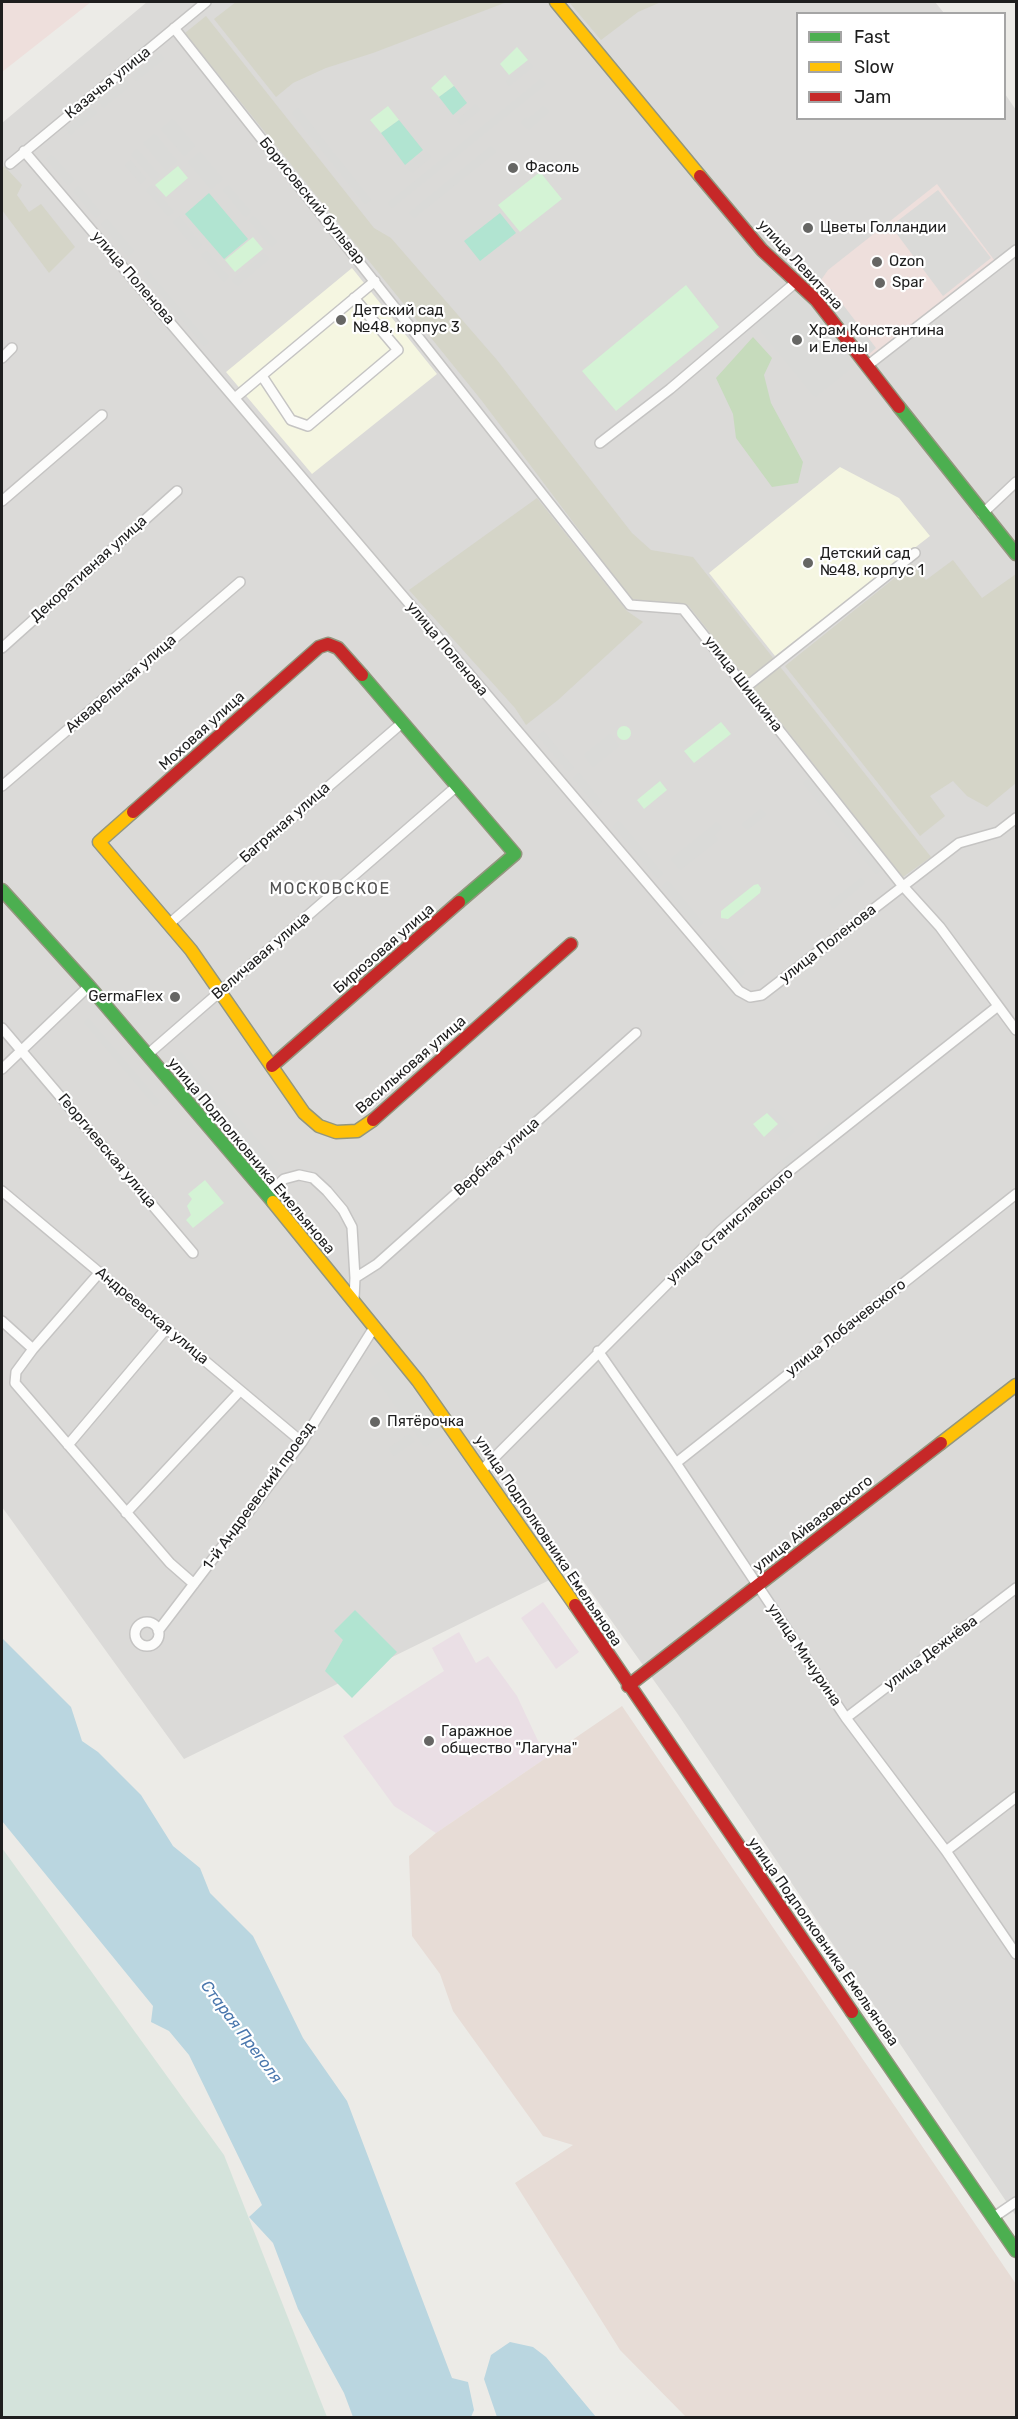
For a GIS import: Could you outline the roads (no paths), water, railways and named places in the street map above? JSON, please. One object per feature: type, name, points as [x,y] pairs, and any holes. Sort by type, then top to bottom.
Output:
[{"type":"street","name":"Казачья улица","points":[[10,164],[206,2]]},
{"type":"street","name":"улица Левитана","points":[[556,2],[762,250],[816,300],[982,514],[1017,554]]},
{"type":"street","name":"Борисовский бульвар","points":[[174,28],[450,375]]},
{"type":"street","name":"улица Поленова","points":[[24,152],[236,397],[312,491],[739,991],[750,997],[762,995],[959,843],[998,832],[1017,818]]},
{"type":"street","points":[[867,366],[1017,250]]},
{"type":"street","points":[[236,397],[375,281]]},
{"type":"street","points":[[600,443],[670,389],[795,283]]},
{"type":"street","points":[[262,376],[291,420],[308,426],[398,350],[354,298]]},
{"type":"street","points":[[2,358],[12,348]]},
{"type":"street","name":"улица Шишкина","points":[[450,375],[630,605],[683,609],[902,885],[940,927],[1017,1030]]},
{"type":"street","points":[[2,501],[102,415]]},
{"type":"street","points":[[982,514],[1017,482]]},
{"type":"street","name":"Декоративная улица","points":[[2,648],[177,491]]},
{"type":"street","points":[[746,687],[915,553]]},
{"type":"street","name":"Акварельная улица","points":[[2,786],[240,582]]},
{"type":"street","name":"Моховая улица","points":[[272,1066],[221,990],[169,924],[99,842],[319,647],[328,644],[338,648],[515,854]]},
{"type":"street","name":"Багряная улица","points":[[169,924],[402,723]]},
{"type":"street","name":"Величавая улица","points":[[147,1055],[457,786]]},
{"type":"street","name":"Бирюзовая улица","points":[[272,1066],[515,854]]},
{"type":"street","name":"улица Подполковника Емельянова","points":[[2,890],[89,986],[354,1299],[483,1469],[628,1686],[1017,2251]]},
{"type":"street","name":"Васильковая улица","points":[[272,1066],[304,1113],[319,1126],[336,1132],[357,1131],[371,1122],[570,944]]},
{"type":"street","points":[[2,1069],[89,986]]},
{"type":"street","name":"улица Станиславского","points":[[483,1469],[598,1351],[738,1215],[787,1173],[998,1006]]},
{"type":"street","name":"Георгиевская улица","points":[[2,1028],[193,1252]]},
{"type":"street","name":"Вербная улица","points":[[355,1278],[377,1264],[636,1033]]},
{"type":"street","points":[[267,1195],[284,1179],[299,1174],[313,1178],[344,1210],[351,1227],[355,1278],[354,1299]]},
{"type":"street","name":"Андреевская улица","points":[[2,1191],[302,1442]]},
{"type":"street","name":"улица Лобачевского","points":[[676,1463],[1017,1194]]},
{"type":"street","points":[[100,1272],[33,1349],[16,1372],[15,1383],[170,1563],[194,1584]]},
{"type":"street","points":[[2,1321],[33,1349]]},
{"type":"street","name":"1-й Андреевский проезд","points":[[158,1631],[302,1442],[375,1326]]},
{"type":"street","points":[[68,1445],[166,1329]]},
{"type":"street","name":"улица Мичурина","points":[[598,1351],[676,1463],[846,1718],[946,1851],[1017,1954]]},
{"type":"street","name":"улица Айвазовского","points":[[628,1686],[1017,1386]]},
{"type":"street","points":[[126,1513],[240,1390]]},
{"type":"street","name":"улица Дежнёва","points":[[846,1718],[1017,1588]]},
{"type":"street","points":[[946,1851],[1017,1797]]},
{"type":"street","points":[[994,2217],[1017,2202]]},
{"type":"water","name":"Старая Преголя","points":[[2,1638],[71,1707],[82,1741],[98,1752],[141,1795],[173,1846],[200,1868],[210,1893],[253,1936],[303,2038],[347,2101],[452,2378],[468,2382],[474,2410],[471,2417],[353,2417],[344,2393],[298,2309],[273,2243],[249,2217],[262,2205],[189,2055],[169,2031],[151,2022],[153,2006],[2,1821]]},
{"type":"water","points":[[510,2342],[533,2347],[546,2357],[596,2417],[497,2417],[484,2379],[491,2355]]},
{"type":"place","name":"Фасоль","points":[[513,168]]},
{"type":"place","name":"Цветы Голландии","points":[[808,228]]},
{"type":"place","name":"Ozon","points":[[877,262]]},
{"type":"place","name":"Spar","points":[[880,283]]},
{"type":"place","name":"Детский сад №48, корпус 3","points":[[341,320]]},
{"type":"place","name":"Храм Константина и Елены","points":[[797,340]]},
{"type":"place","name":"Детский сад №48, корпус 1","points":[[808,563]]},
{"type":"place","name":"GermaFlex","points":[[175,997]]},
{"type":"place","name":"Пятёрочка","points":[[375,1422]]},
{"type":"place","name":"Гаражное общество \"Лагуна\"","points":[[429,1741]]},
{"type":"district","name":"МОСКОВСКОЕ","points":[[330,889]]}]
